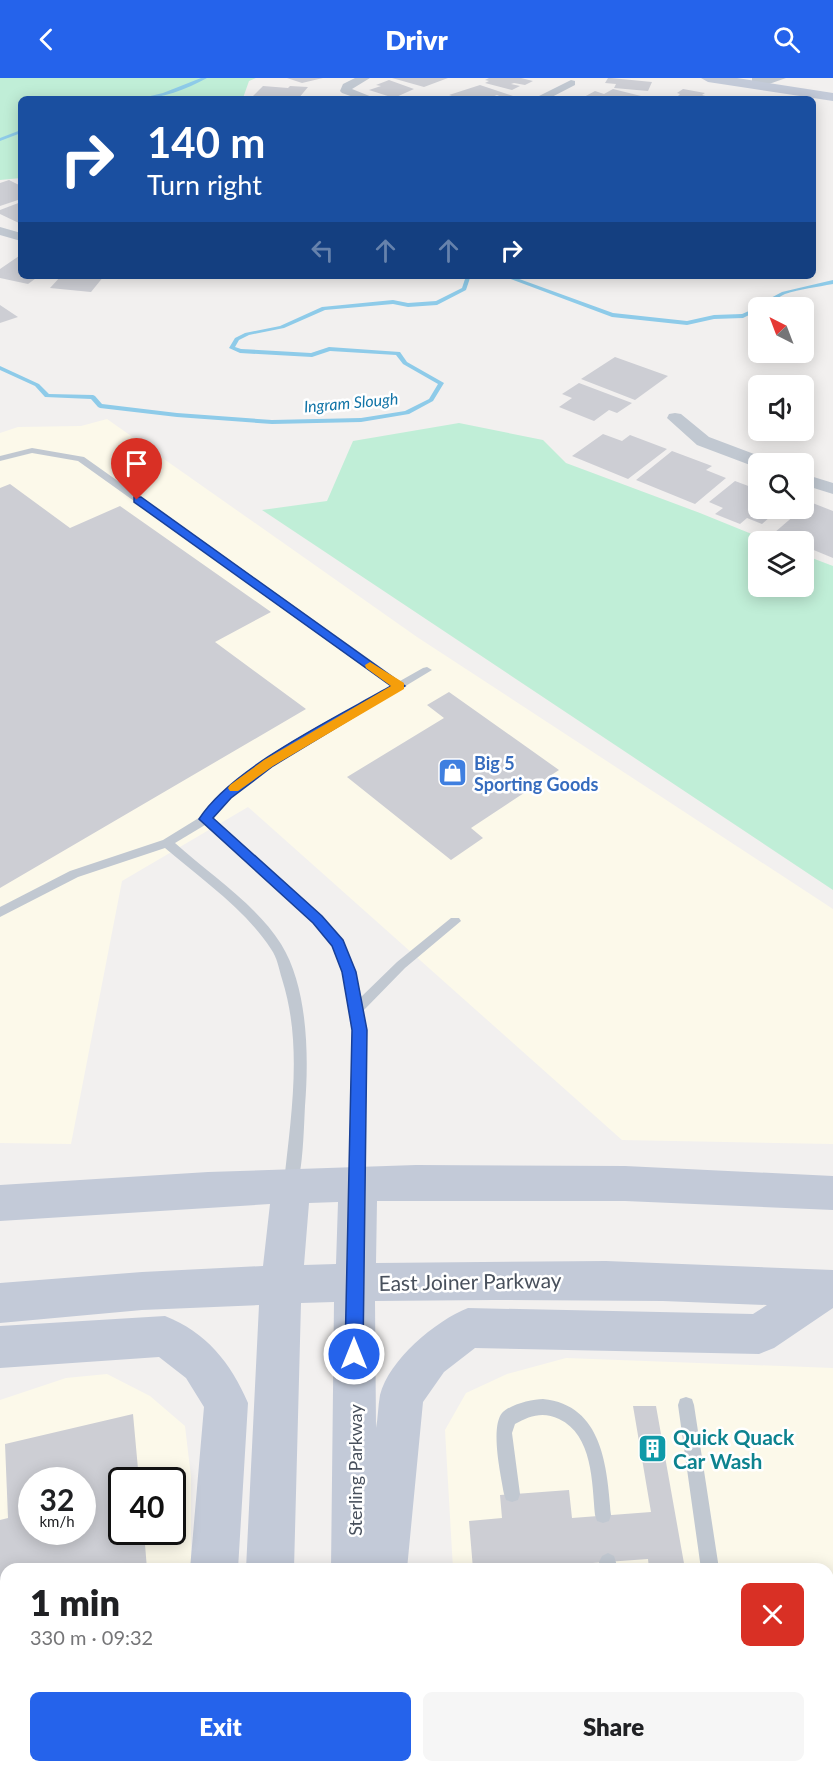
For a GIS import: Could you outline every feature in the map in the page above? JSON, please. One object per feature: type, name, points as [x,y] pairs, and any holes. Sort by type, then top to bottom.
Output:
[{"type":"main road","points":[[708,78],[755,87],[833,97]]},
{"type":"main road","points":[[0,1203],[291,1186],[526,1181],[729,1186],[833,1193]]},
{"type":"main road","name":"Sterling Parkway","points":[[355,1563],[355,1283],[358,1185]]},
{"type":"main road","points":[[270,1563],[277,1335],[291,1186]]},
{"type":"main road","name":"East Joiner Parkway","points":[[0,1303],[71,1295],[222,1286],[460,1279],[830,1289]]},
{"type":"main road","points":[[384,1563],[402,1395],[429,1357],[468,1328],[759,1334],[830,1289]]},
{"type":"main road","points":[[0,1347],[165,1336],[201,1363],[226,1403],[214,1563]]},
{"type":"street","points":[[362,96],[346,91],[347,86],[364,78]]},
{"type":"street","points":[[755,87],[780,78]]},
{"type":"street","points":[[545,96],[571,82]]},
{"type":"street","points":[[0,231],[18,236]]},
{"type":"street","points":[[675,417],[704,441],[748,458]]},
{"type":"street","points":[[814,482],[833,489]]},
{"type":"lane","points":[[0,459],[32,450],[81,459],[400,686]]},
{"type":"lane","points":[[0,912],[74,874],[167,843],[206,819],[226,795],[268,763],[427,670]]},
{"type":"lane","name":"Sterling Parkway","points":[[206,819],[318,920],[338,944],[349,972],[360,1030],[358,1185]]},
{"type":"lane","points":[[167,843],[251,919],[277,947],[293,988],[300,1039],[298,1109],[291,1186]]},
{"type":"lane","points":[[356,1010],[400,965],[455,921]]},
{"type":"lane","points":[[686,1405],[709,1563]]},
{"type":"lane","points":[[512,1494],[504,1432],[508,1419],[525,1409],[545,1406],[567,1413],[585,1429],[596,1459],[603,1515]]},
{"type":"shaded area","points":[[107,419],[417,637],[833,909],[833,1144],[622,1140],[248,807],[122,881],[71,1144],[0,1143],[0,433],[18,427],[81,426]]},
{"type":"shaded area","points":[[566,1358],[833,1368],[833,1563],[453,1563],[445,1430],[466,1393],[507,1374]]},
{"type":"shaded area","points":[[107,1374],[150,1396],[185,1426],[191,1477],[191,1563],[0,1563],[0,1400],[66,1378]]},
{"type":"green space","points":[[0,78],[256,78],[249,81],[244,96],[18,96],[18,178],[0,180]]},
{"type":"green space","points":[[459,423],[543,440],[566,463],[748,532],[748,597],[814,597],[814,559],[833,566],[833,890],[262,510],[327,501],[353,441]]},
{"type":"building","points":[[287,78],[323,78],[302,83]]},
{"type":"building","points":[[392,78],[448,78],[424,87]]},
{"type":"building","points":[[521,78],[533,81],[525,85],[511,84],[520,86],[512,90],[485,83],[489,81],[485,80]]},
{"type":"building","points":[[608,78],[652,82],[648,91],[614,88],[616,84],[605,83]]},
{"type":"building","points":[[389,80],[414,89],[398,96],[388,96],[369,90],[381,86],[376,85]]},
{"type":"building","points":[[480,85],[513,96],[452,96],[449,95]]},
{"type":"building","points":[[263,86],[308,87],[300,96],[253,96]]},
{"type":"building","points":[[613,89],[641,96],[586,96],[595,91],[604,94]]},
{"type":"building","points":[[683,89],[705,93],[702,95],[706,96],[678,96],[680,94],[677,93]]},
{"type":"building","points":[[9,180],[18,184],[18,200],[0,206],[0,183]]},
{"type":"building","points":[[18,203],[18,223],[0,214],[0,210]]},
{"type":"building","points":[[18,257],[18,279],[35,279],[28,284],[0,278],[0,269]]},
{"type":"building","points":[[58,279],[102,279],[91,292],[50,288]]},
{"type":"building","points":[[0,305],[18,317],[0,323]]},
{"type":"building","points":[[615,357],[668,376],[635,400],[581,379]]},
{"type":"building","points":[[579,383],[632,403],[617,413],[609,410],[594,421],[559,407],[572,398],[562,394]]},
{"type":"building","points":[[603,434],[622,441],[630,435],[667,449],[628,479],[572,456]]},
{"type":"building","points":[[672,451],[712,466],[706,470],[726,478],[695,504],[636,480]]},
{"type":"building","points":[[735,481],[748,486],[748,518],[740,524],[715,514],[723,508],[709,502]]},
{"type":"building","points":[[10,484],[70,528],[120,506],[271,612],[215,642],[306,709],[0,888],[0,488]]},
{"type":"building","points":[[814,504],[833,511],[833,558],[814,550],[814,531],[776,531],[790,519],[814,519]]},
{"type":"building","points":[[750,519],[768,519],[762,524]]},
{"type":"building","name":"Big 5 Sporting Goods","points":[[449,692],[559,770],[471,828],[483,838],[451,860],[347,777],[444,718],[427,705]]},
{"type":"building","name":"Quick Quack Car Wash","points":[[633,1406],[656,1406],[684,1563],[648,1563],[648,1559],[593,1563],[472,1563],[469,1521],[502,1518],[500,1495],[569,1490],[572,1518],[651,1512]]},
{"type":"building","points":[[133,1414],[138,1467],[108,1467],[108,1545],[145,1545],[147,1563],[0,1563],[0,1520],[8,1518],[5,1444]]},
{"type":"waterway","name":"Ingram Slough","points":[[154,96],[205,78]]},
{"type":"waterway","name":"Ingram Slough","points":[[0,140],[18,132]]},
{"type":"waterway","name":"Ingram Slough","points":[[0,368],[37,385],[47,396],[93,397],[100,406],[177,415],[272,422],[361,420],[407,413],[431,400],[441,383],[405,363],[398,353],[329,349],[312,355],[240,351],[232,348],[237,339],[247,334],[282,327],[324,308],[393,302],[408,305],[437,303],[464,289],[467,279]]},
{"type":"waterway","name":"Ingram Slough","points":[[514,279],[612,315],[687,323],[748,314]]},
{"type":"waterway","name":"Ingram Slough","points":[[775,297],[804,287],[833,282]]},
{"type":"slow traffic","points":[[234,788],[268,763],[400,686],[370,665]]},
{"type":"place","name":"Big 5 Sporting Goods","points":[[453,773]]},
{"type":"place","name":"Quick Quack Car Wash","points":[[652,1448]]},
{"type":"route","points":[[137,500],[400,686],[268,763],[226,795],[206,819],[318,920],[338,944],[349,972],[360,1030],[354,1354]]}]
